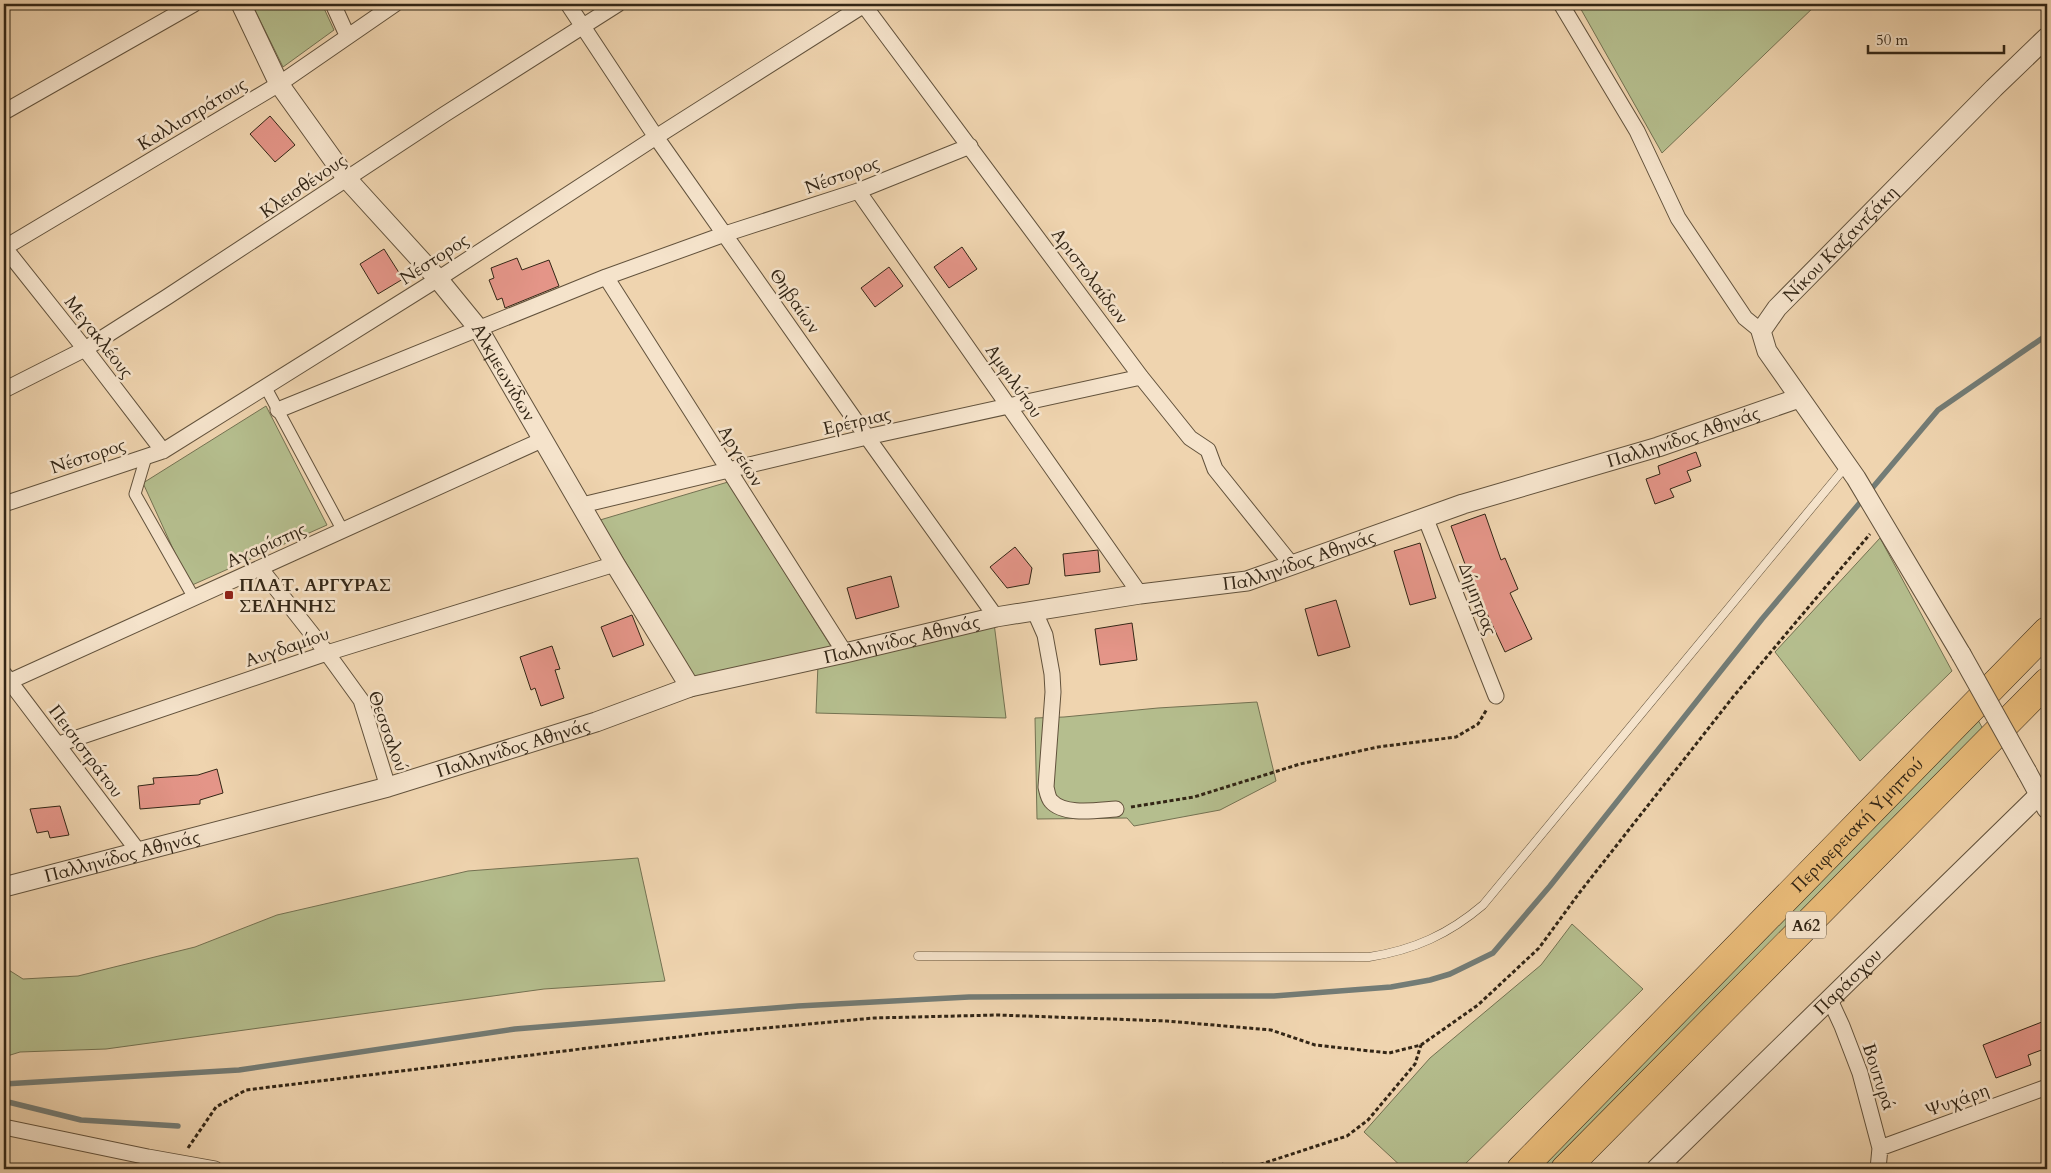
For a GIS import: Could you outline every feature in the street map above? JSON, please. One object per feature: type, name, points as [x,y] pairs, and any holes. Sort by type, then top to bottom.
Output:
[{"type":"highway","name":"Περιφερειακή Υμηττού","points":[[1522,1169],[2047,631]]},
{"type":"highway","name":"Περιφερειακή Υμηττού","points":[[1565,1169],[2047,682]]},
{"type":"street","points":[[4,112],[194,4]]},
{"type":"street","name":"Αλκμεωνίδων","points":[[241,4],[279,84],[347,179],[438,279],[478,328],[615,564],[690,687]]},
{"type":"street","points":[[333,4],[347,35]]},
{"type":"street","name":"Καλλιστράτους","points":[[4,248],[279,84],[394,4]]},
{"type":"street","name":"Θηβαίων","points":[[568,4],[656,137],[996,617]]},
{"type":"street","name":"Κλεισθένους","points":[[4,390],[85,349],[618,4]]},
{"type":"street","points":[[1561,4],[1637,131],[1678,218],[1745,318],[1761,331],[1767,351],[1875,508],[2028,772],[2045,797]]},
{"type":"street","name":"Νέστορος","points":[[4,504],[162,451],[266,388],[438,279],[656,137],[864,5]]},
{"type":"street","name":"Αριστολαίδων","points":[[864,5],[1141,377],[1190,438],[1208,450],[1215,469],[1292,565]]},
{"type":"street","name":"Νίκου Καζαντζάκη","points":[[1761,331],[1778,308],[1994,88],[2047,37]]},
{"type":"street","name":"Νέστορος","points":[[278,410],[606,277],[725,234],[858,190],[970,146]]},
{"type":"street","name":"Αμφιλύτου","points":[[858,190],[1140,594]]},
{"type":"street","name":"Μεγακλέους","points":[[4,248],[85,349],[162,451]]},
{"type":"street","name":"Αργείων","points":[[606,277],[845,654]]},
{"type":"street","name":"Ερέτριας","points":[[582,505],[867,437],[1141,377]]},
{"type":"street","points":[[266,388],[343,531]]},
{"type":"street","name":"Παλληνίδος Αθηνάς","points":[[4,887],[388,787],[596,722],[690,687],[845,654],[996,617],[1140,594],[1247,581],[1463,504],[1658,447],[1799,398]]},
{"type":"street","name":"Αγαρίστης","points":[[6,680],[194,598],[544,439]]},
{"type":"street","points":[[146,457],[135,494],[194,598]]},
{"type":"street","name":"Δήμητρας","points":[[1425,517],[1496,696]]},
{"type":"street","name":"Αυγδαμίου","points":[[59,744],[327,654],[615,564]]},
{"type":"street","name":"Θεσσαλού","points":[[260,568],[361,700],[388,787]]},
{"type":"street","points":[[1034,610],[1045,635],[1052,674],[1053,692],[1046,787],[1050,800],[1057,807],[1066,810],[1116,809]]},
{"type":"street","name":"Πεισιστράτου","points":[[6,680],[59,744],[138,851]]},
{"type":"street","name":"Παράσχου","points":[[1656,1169],[1830,1000],[2045,797]]},
{"type":"street","name":"Βουτυρά","points":[[1830,1000],[1840,1020],[1860,1073],[1880,1148],[1879,1169]]},
{"type":"street","name":"Ψυχάρη","points":[[1880,1148],[2047,1088]]},
{"type":"street","points":[[4,1127],[148,1158],[215,1169]]},
{"type":"lane","points":[[918,956],[1369,957],[1407,949],[1448,932],[1483,905],[1851,472]]},
{"type":"path","points":[[1116,809],[1194,797],[1300,764],[1378,747],[1456,737],[1478,724],[1496,696]]},
{"type":"path","points":[[1203,1169],[1221,1164],[1249,1168],[1347,1136],[1368,1120],[1415,1064],[1421,1044]]},
{"type":"path","points":[[986,1169],[994,1169]]},
{"type":"green space","points":[[252,4],[322,4],[334,30],[283,67]]},
{"type":"green space","points":[[1578,4],[1817,4],[1662,153]]},
{"type":"green space","points":[[266,406],[327,525],[190,586],[143,483]]},
{"type":"green space","points":[[728,482],[832,648],[695,677],[600,520]]},
{"type":"green space","points":[[1880,538],[1952,671],[1860,761],[1775,652]]},
{"type":"green space","points":[[994,623],[1006,718],[816,713],[818,664]]},
{"type":"green space","points":[[1257,702],[1276,781],[1220,810],[1134,826],[1127,818],[1037,819],[1035,718]]},
{"type":"green space","points":[[1978,720],[1983,729],[1547,1169],[1533,1169]]},
{"type":"green space","points":[[638,858],[665,981],[544,989],[106,1049],[20,1052],[4,1057],[4,967],[23,979],[78,976],[195,947],[277,915],[468,871]]},
{"type":"green space","points":[[1572,924],[1643,989],[1460,1169],[1404,1169],[1364,1132],[1430,1058],[1541,965]]},
{"type":"building","points":[[270,116],[295,145],[275,162],[250,134]]},
{"type":"building","points":[[962,247],[977,269],[949,288],[934,267]]},
{"type":"building","points":[[384,249],[403,279],[378,294],[360,264]]},
{"type":"building","points":[[517,258],[522,270],[549,260],[559,286],[505,308],[502,298],[497,300],[489,280],[494,278],[491,268]]},
{"type":"building","points":[[889,267],[903,286],[875,307],[861,288]]},
{"type":"building","points":[[1696,452],[1701,466],[1687,471],[1691,481],[1670,489],[1674,497],[1655,504],[1646,479],[1660,474],[1658,466]]},
{"type":"building","points":[[1485,514],[1501,560],[1505,558],[1518,589],[1510,593],[1532,639],[1505,652],[1483,605],[1479,607],[1465,577],[1469,575],[1451,526]]},
{"type":"building","points":[[1420,543],[1436,598],[1410,605],[1394,551]]},
{"type":"building","points":[[1015,547],[1032,568],[1029,584],[1007,588],[990,567]]},
{"type":"building","points":[[1098,550],[1100,572],[1065,576],[1063,554]]},
{"type":"building","points":[[891,576],[899,607],[856,619],[847,588]]},
{"type":"building","points":[[1336,600],[1350,647],[1318,656],[1305,609]]},
{"type":"building","points":[[632,615],[644,645],[613,657],[601,627]]},
{"type":"building","points":[[1132,623],[1137,660],[1100,665],[1095,629]]},
{"type":"building","points":[[552,646],[560,669],[555,670],[564,698],[541,706],[535,688],[531,690],[520,657]]},
{"type":"building","points":[[217,769],[223,793],[200,800],[200,804],[140,809],[138,786],[154,784],[153,778],[198,775]]},
{"type":"building","points":[[60,806],[69,835],[50,838],[48,831],[37,833],[30,809]]},
{"type":"building","points":[[2047,1020],[2047,1048],[2028,1055],[2031,1065],[1996,1078],[1983,1045]]},
{"type":"waterway","points":[[4,1084],[239,1070],[515,1029],[798,1006],[969,997],[1274,996],[1391,987],[1430,980],[1450,974],[1493,953],[1550,886],[1762,619],[1938,410],[2047,335]]},
{"type":"waterway","points":[[4,1101],[81,1120],[178,1126]]},
{"type":"place","name":"ΠΛΑΤ. ΑΡΓΥΡΑΣ ΣΕΛΗΝΗΣ","points":[[229,595]]}]
